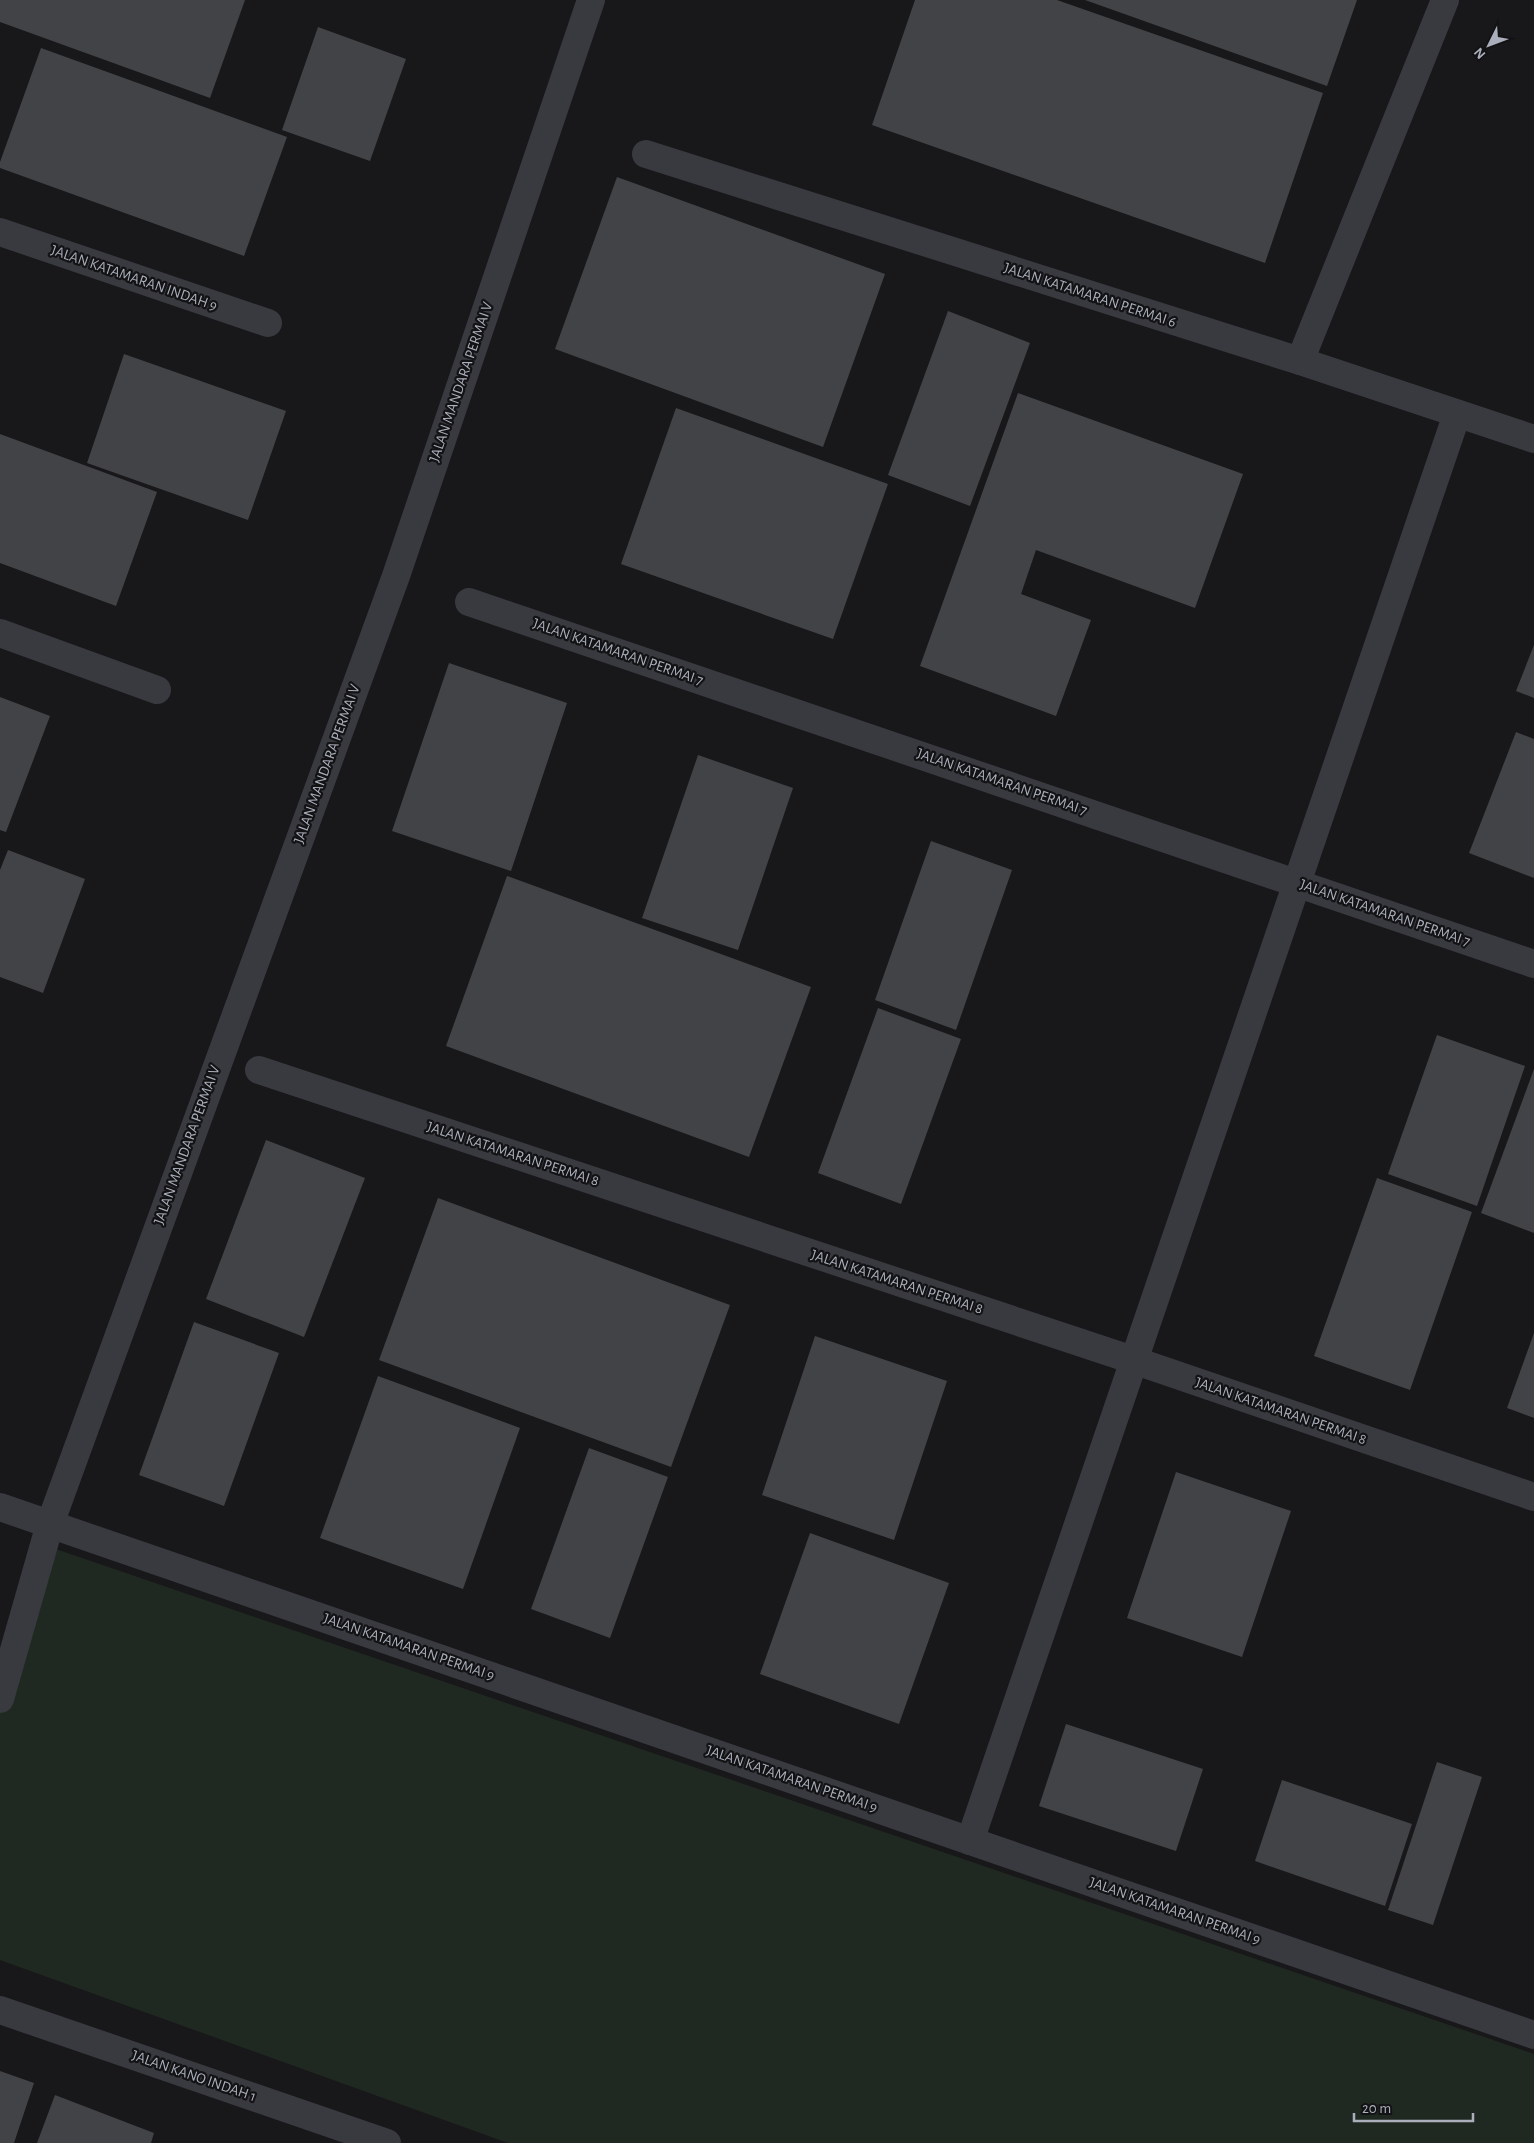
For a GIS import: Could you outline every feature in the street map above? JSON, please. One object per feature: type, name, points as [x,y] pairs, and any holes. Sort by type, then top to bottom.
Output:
[{"type":"street","name":"JALAN MANDARA PERMAI V","points":[[0,1699],[50,1524],[396,576],[591,0]]},
{"type":"street","points":[[1300,361],[1445,0]]},
{"type":"street","name":"JALAN KATAMARAN PERMAI 6","points":[[646,154],[1300,361],[1534,440]]},
{"type":"street","name":"JALAN KATAMARAN INDAH 9","points":[[0,232],[268,323]]},
{"type":"street","points":[[970,1840],[1133,1360],[1299,883],[1457,414]]},
{"type":"street","name":"JALAN KATAMARAN PERMAI 7","points":[[469,602],[1534,964]]},
{"type":"street","points":[[0,633],[157,690]]},
{"type":"street","name":"JALAN KATAMARAN PERMAI 8","points":[[260,1070],[1133,1360],[1534,1497]]},
{"type":"street","name":"JALAN KATAMARAN PERMAI 9","points":[[0,1508],[1534,2034]]},
{"type":"street","name":"JALAN KANO INDAH 1","points":[[0,2010],[387,2143]]},
{"type":"shaded area","points":[[47,1546],[1534,2054],[1534,2143],[508,2143],[0,1960],[0,1684]]},
{"type":"building","points":[[0,0],[245,0],[210,98],[0,22]]},
{"type":"building","points":[[915,0],[1057,0],[1323,93],[1265,263],[872,125]]},
{"type":"building","points":[[1085,0],[1357,0],[1327,86]]},
{"type":"building","points":[[318,27],[406,59],[370,161],[282,130]]},
{"type":"building","points":[[41,48],[287,137],[244,256],[0,168],[0,162]]},
{"type":"building","points":[[617,177],[885,274],[823,447],[555,349]]},
{"type":"building","points":[[948,311],[1030,343],[970,506],[888,475]]},
{"type":"building","points":[[124,354],[286,411],[248,520],[87,463]]},
{"type":"building","points":[[1018,393],[1243,474],[1195,608],[1036,550],[1021,594],[1091,620],[1056,716],[920,666]]},
{"type":"building","points":[[676,408],[888,484],[833,639],[621,564]]},
{"type":"building","points":[[0,434],[157,492],[116,606],[0,563]]},
{"type":"building","points":[[1534,645],[1534,698],[1516,691]]},
{"type":"building","points":[[449,663],[567,703],[511,871],[392,831]]},
{"type":"building","points":[[0,697],[50,716],[6,832],[0,830]]},
{"type":"building","points":[[1516,732],[1534,739],[1534,878],[1469,853]]},
{"type":"building","points":[[698,755],[793,788],[738,950],[642,918]]},
{"type":"building","points":[[931,841],[1012,870],[956,1030],[875,1000]]},
{"type":"building","points":[[8,850],[85,879],[43,993],[0,977],[0,870]]},
{"type":"building","points":[[507,876],[811,987],[749,1157],[446,1046]]},
{"type":"building","points":[[878,1008],[961,1039],[901,1204],[818,1173]]},
{"type":"building","points":[[1437,1035],[1525,1066],[1477,1206],[1388,1174]]},
{"type":"building","points":[[1534,1069],[1534,1233],[1481,1213]]},
{"type":"building","points":[[266,1140],[365,1178],[304,1337],[206,1299]]},
{"type":"building","points":[[1377,1178],[1472,1212],[1410,1390],[1314,1356]]},
{"type":"building","points":[[438,1198],[730,1305],[671,1467],[379,1360]]},
{"type":"building","points":[[194,1322],[279,1353],[224,1506],[139,1475]]},
{"type":"building","points":[[1534,1333],[1534,1418],[1507,1408]]},
{"type":"building","points":[[815,1336],[947,1381],[894,1540],[762,1495]]},
{"type":"building","points":[[378,1376],[520,1428],[463,1589],[320,1538]]},
{"type":"building","points":[[589,1448],[668,1477],[610,1638],[531,1609]]},
{"type":"building","points":[[1176,1472],[1291,1511],[1242,1657],[1127,1618]]},
{"type":"building","points":[[810,1533],[949,1583],[899,1724],[760,1674]]},
{"type":"building","points":[[1066,1724],[1203,1769],[1176,1851],[1039,1806]]},
{"type":"building","points":[[1437,1762],[1482,1777],[1433,1925],[1388,1910]]},
{"type":"building","points":[[1282,1780],[1412,1824],[1385,1906],[1255,1861]]},
{"type":"building","points":[[0,2071],[34,2083],[14,2143],[0,2143]]},
{"type":"building","points":[[55,2095],[154,2133],[151,2143],[37,2143]]}]
